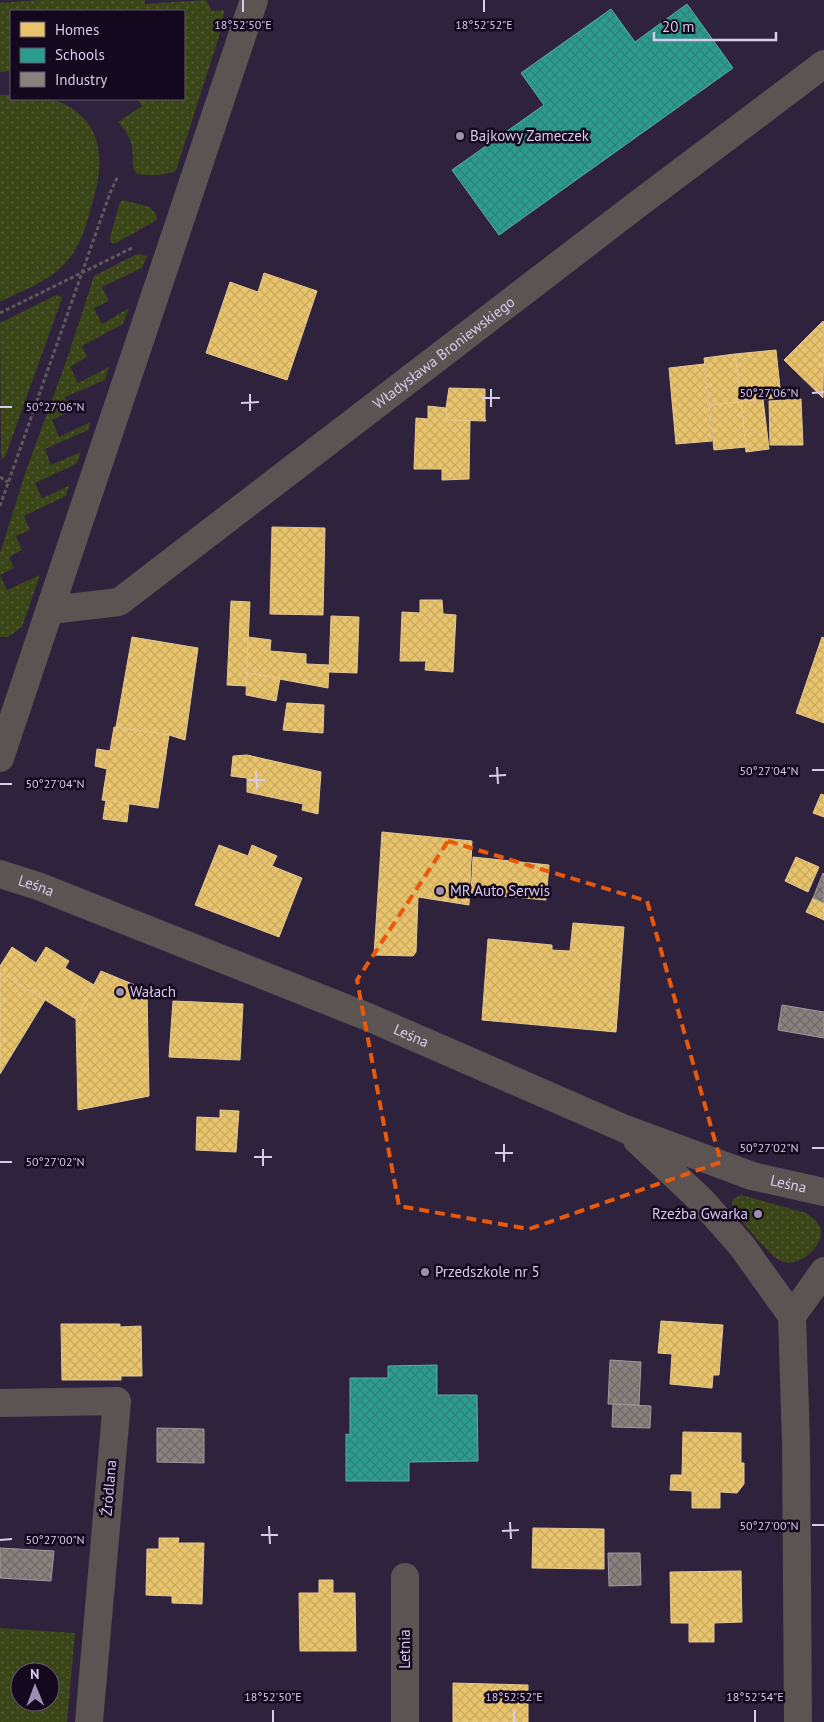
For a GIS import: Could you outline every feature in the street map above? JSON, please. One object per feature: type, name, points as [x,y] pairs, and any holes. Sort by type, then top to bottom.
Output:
[{"type":"street","points":[[0,758],[254,0]]},
{"type":"street","name":"Władysława Broniewskiego","points":[[50,610],[119,602],[630,210],[824,64]]},
{"type":"street","name":"Leśna","points":[[0,874],[38,886],[359,1014],[625,1129],[752,1176],[824,1192]]},
{"type":"street","points":[[625,1129],[702,1201],[741,1244],[792,1316],[796,1443],[798,1722]]},
{"type":"street","points":[[792,1316],[824,1271]]},
{"type":"street","name":"Źródlana","points":[[0,1403],[117,1401],[88,1722]]},
{"type":"street","name":"Letnia","points":[[405,1577],[405,1722]]},
{"type":"path","points":[[0,506],[110,192],[118,176]]},
{"type":"path","points":[[0,312],[153,237],[173,244]]},
{"type":"path","points":[[0,477],[8,482]]},
{"type":"highlighted area","points":[[448,841],[647,901],[721,1162],[529,1229],[399,1206],[357,980]]},
{"type":"green space","points":[[39,0],[145,0],[145,4],[206,0],[212,11],[224,10],[222,27],[176,171],[156,175],[137,174],[133,165],[133,151],[130,140],[118,122],[142,106],[138,100],[185,100],[185,10],[10,10],[10,71],[0,72],[0,3]]},
{"type":"green space","points":[[0,95],[10,95],[10,100],[54,100],[77,112],[86,121],[97,143],[99,155],[98,179],[88,219],[73,254],[61,267],[45,279],[0,302]]},
{"type":"green space","points":[[123,200],[149,207],[156,213],[157,220],[116,243],[111,243],[110,237],[120,202]]},
{"type":"green space","points":[[135,255],[147,256],[142,268],[102,287],[109,301],[94,308],[102,324],[129,308],[123,324],[82,346],[87,357],[70,367],[78,383],[109,367],[105,380],[65,397],[70,411],[52,420],[59,437],[91,422],[88,430],[45,449],[51,465],[81,452],[76,464],[35,483],[42,498],[69,486],[66,496],[24,516],[30,530],[16,536],[22,550],[9,557],[14,568],[0,575],[0,553],[26,471],[68,356],[94,276]]},
{"type":"green space","points":[[56,295],[62,297],[61,301],[5,457],[1,459],[0,323]]},
{"type":"green space","points":[[0,575],[7,590],[40,575],[22,627],[8,637],[0,637]]},
{"type":"green space","points":[[741,1195],[811,1216],[821,1230],[821,1237],[814,1249],[808,1255],[795,1262],[781,1261],[765,1247],[735,1213],[732,1205],[733,1199]]},
{"type":"green space","points":[[0,1628],[75,1633],[67,1722],[0,1722]]},
{"type":"building: Homes","points":[[264,273],[317,291],[287,380],[206,353],[230,282],[258,292]]},
{"type":"building: Homes","points":[[823,321],[824,323],[823,398],[784,360]]},
{"type":"building: Homes","points":[[776,350],[781,397],[741,402],[735,354]]},
{"type":"building: Homes","points":[[735,354],[741,402],[709,405],[704,358]]},
{"type":"building: Homes","points":[[704,364],[712,441],[676,444],[669,368]]},
{"type":"building: Homes","points":[[449,388],[485,389],[486,421],[447,420],[446,408]]},
{"type":"building: Homes","points":[[763,399],[769,449],[746,452],[741,402]]},
{"type":"building: Homes","points":[[801,399],[803,445],[770,445],[769,401]]},
{"type":"building: Homes","points":[[741,402],[746,447],[714,450],[709,405]]},
{"type":"building: Homes","points":[[428,406],[446,408],[447,420],[470,421],[469,479],[442,480],[442,469],[414,469],[416,418],[428,419]]},
{"type":"building: Homes","points":[[272,527],[325,528],[323,615],[270,614]]},
{"type":"building: Homes","points":[[420,600],[442,600],[443,614],[456,615],[453,672],[425,670],[426,661],[400,661],[402,612],[420,613]]},
{"type":"building: Homes","points":[[231,601],[250,602],[246,686],[227,685]]},
{"type":"building: Homes","points":[[331,616],[359,617],[357,673],[329,672]]},
{"type":"building: Homes","points":[[132,637],[198,648],[185,740],[169,735],[116,727]]},
{"type":"building: Homes","points":[[248,637],[271,640],[270,651],[306,654],[306,664],[329,665],[328,688],[247,673]]},
{"type":"building: Homes","points":[[822,637],[824,638],[824,723],[796,713]]},
{"type":"building: Homes","points":[[247,673],[280,678],[276,701],[246,695]]},
{"type":"building: Homes","points":[[287,703],[324,705],[323,733],[283,730]]},
{"type":"building: Homes","points":[[114,727],[169,735],[158,808],[102,800],[107,769],[95,766],[97,749],[110,751]]},
{"type":"building: Homes","points":[[247,755],[321,772],[318,814],[302,810],[303,804],[247,792],[247,778],[231,776],[233,756]]},
{"type":"building: Homes","points":[[821,794],[824,795],[824,817],[813,813]]},
{"type":"building: Homes","points":[[106,800],[129,804],[127,822],[103,819]]},
{"type":"building: Homes","points":[[382,832],[472,841],[469,905],[418,897],[416,952],[413,956],[374,955]]},
{"type":"building: Homes","points":[[219,845],[248,856],[252,845],[277,856],[272,866],[302,878],[279,937],[195,905]]},
{"type":"building: Homes","points":[[473,857],[549,865],[546,900],[471,893]]},
{"type":"building: Homes","points":[[796,857],[819,867],[808,892],[785,881]]},
{"type":"building: Homes","points":[[813,898],[824,903],[824,920],[806,912]]},
{"type":"building: Homes","points":[[573,923],[624,927],[616,1032],[482,1020],[488,939],[552,945],[552,950],[570,951]]},
{"type":"building: Homes","points":[[12,947],[36,963],[46,947],[69,961],[65,968],[94,985],[76,1019],[0,972],[0,966]]},
{"type":"building: Homes","points":[[101,971],[147,990],[149,1096],[78,1110],[76,1019]]},
{"type":"building: Homes","points":[[0,972],[45,1000],[0,1074]]},
{"type":"building: Homes","points":[[173,1001],[243,1004],[240,1060],[169,1057]]},
{"type":"building: Homes","points":[[220,1110],[239,1111],[236,1152],[196,1150],[197,1117],[220,1118]]},
{"type":"building: Homes","points":[[661,1321],[723,1325],[719,1375],[713,1375],[712,1388],[670,1384],[672,1354],[658,1353]]},
{"type":"building: Homes","points":[[61,1324],[120,1324],[120,1327],[141,1326],[142,1376],[121,1376],[121,1380],[62,1380]]},
{"type":"building: Homes","points":[[683,1432],[741,1433],[741,1463],[744,1463],[744,1484],[737,1493],[720,1492],[720,1508],[692,1508],[692,1491],[670,1490],[671,1475],[682,1475]]},
{"type":"building: Homes","points":[[533,1528],[604,1529],[604,1569],[532,1568]]},
{"type":"building: Homes","points":[[159,1538],[179,1538],[178,1543],[204,1543],[202,1604],[172,1603],[172,1596],[146,1595],[147,1549],[159,1549]]},
{"type":"building: Homes","points":[[741,1571],[742,1622],[714,1623],[714,1642],[689,1642],[689,1623],[671,1623],[670,1572]]},
{"type":"building: Homes","points":[[319,1580],[333,1580],[333,1593],[355,1593],[356,1651],[300,1651],[299,1593],[319,1593]]},
{"type":"building: Homes","points":[[453,1683],[528,1685],[528,1722],[453,1722]]},
{"type":"building: Schools","points":[[687,4],[733,68],[499,235],[452,170],[544,105],[521,73],[611,9],[635,42]]},
{"type":"building: Schools","points":[[437,1365],[437,1395],[477,1395],[478,1461],[409,1462],[409,1481],[346,1481],[346,1434],[350,1435],[350,1378],[388,1378],[388,1366]]},
{"type":"building: Industry","points":[[824,874],[824,903],[813,898]]},
{"type":"building: Industry","points":[[782,1005],[824,1012],[824,1038],[778,1030]]},
{"type":"building: Industry","points":[[610,1360],[641,1362],[639,1405],[608,1404]]},
{"type":"building: Industry","points":[[613,1404],[651,1406],[650,1428],[612,1427]]},
{"type":"building: Industry","points":[[157,1428],[204,1429],[204,1463],[157,1462]]},
{"type":"building: Industry","points":[[0,1548],[54,1551],[51,1581],[0,1578]]},
{"type":"building: Industry","points":[[608,1553],[640,1553],[641,1585],[609,1586]]},
{"type":"place","name":"Bajkowy Zameczek","points":[[460,136]]},
{"type":"place","name":"MR Auto Serwis","points":[[440,891]]},
{"type":"place","name":"Wałach","points":[[120,992]]},
{"type":"place","name":"Rzeźba Gwarka","points":[[758,1214]]},
{"type":"place","name":"Przedszkole nr 5","points":[[425,1272]]}]
